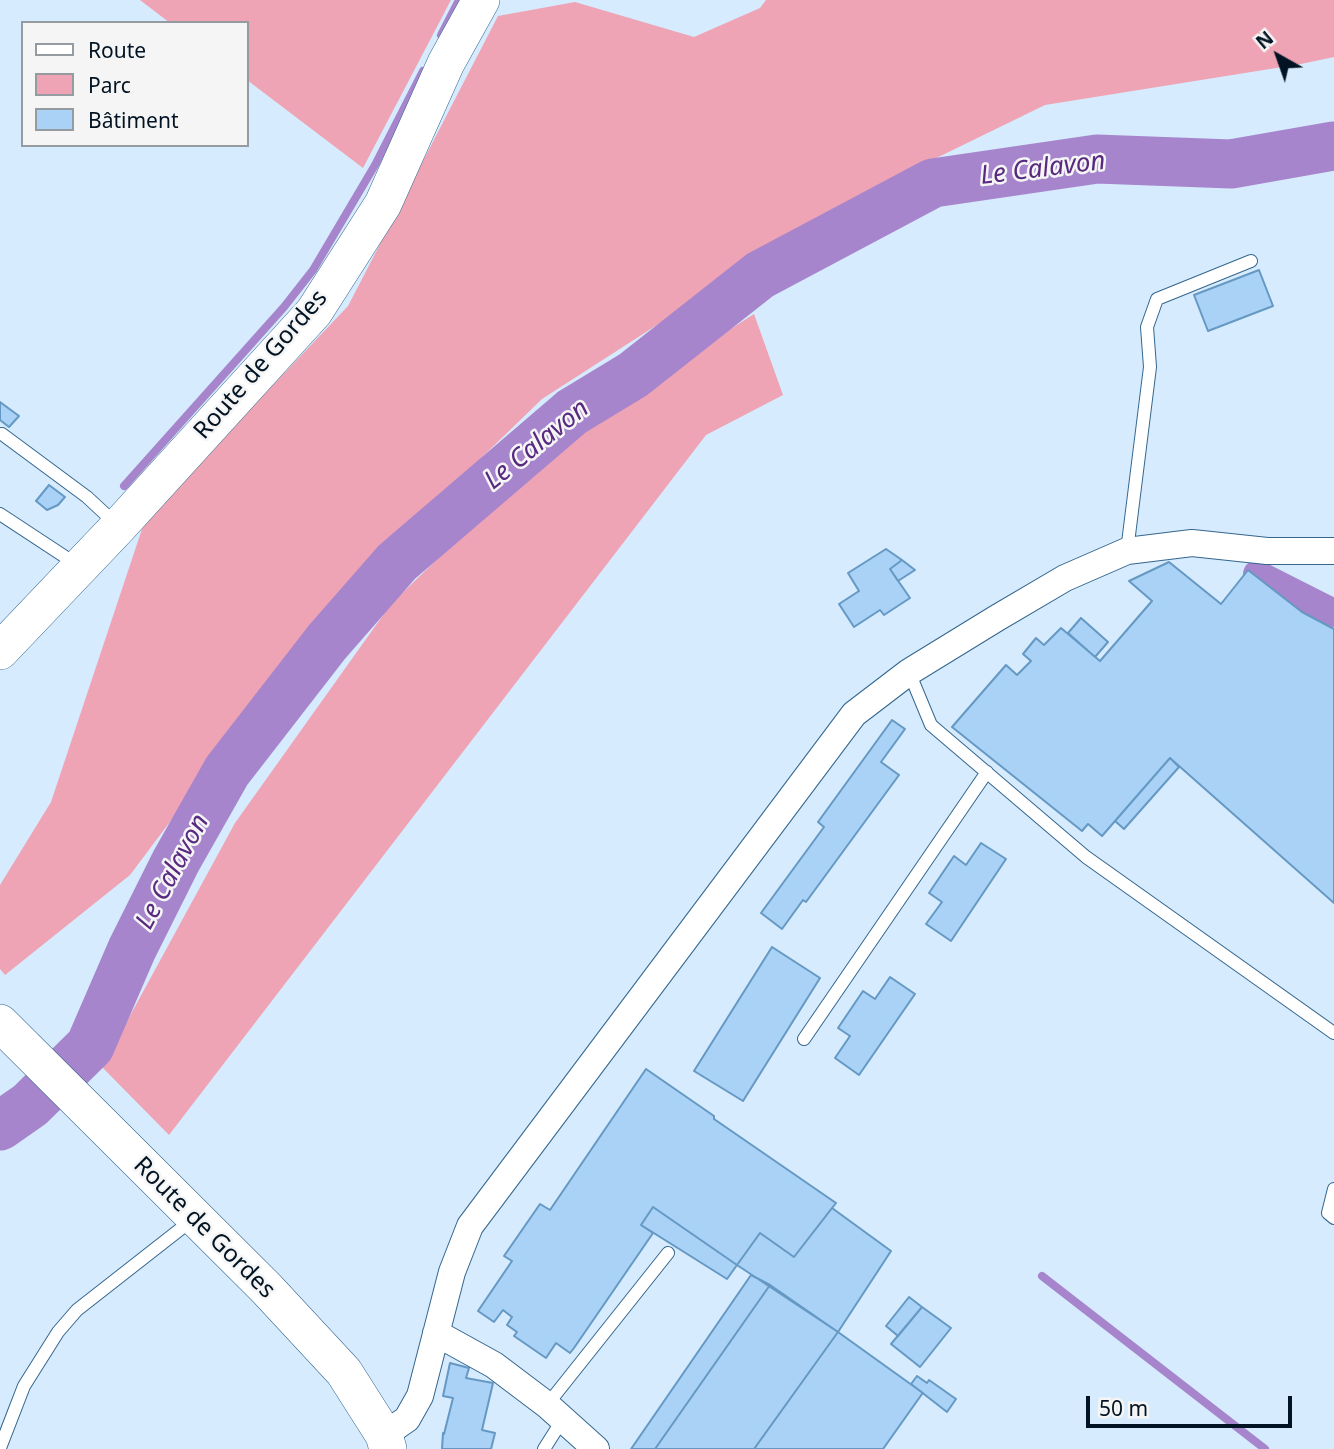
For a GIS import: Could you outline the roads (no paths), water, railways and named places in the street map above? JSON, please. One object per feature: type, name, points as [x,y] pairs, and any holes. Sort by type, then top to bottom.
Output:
[{"type":"street","name":"Route de Gordes","points":[[0,651],[119,526],[314,312],[383,204],[446,63],[481,0]]},
{"type":"street","points":[[386,1442],[407,1419],[420,1396],[452,1272],[470,1226],[854,714],[909,673],[1065,578],[1127,551],[1192,543],[1267,551],[1334,551]]},
{"type":"street","name":"Route de Gordes","points":[[0,1023],[266,1288],[344,1372],[386,1442]]},
{"type":"street","points":[[436,1333],[494,1365],[555,1412],[596,1449]]},
{"type":"lane","points":[[1127,551],[1150,367],[1147,327],[1157,299],[1251,261]]},
{"type":"lane","points":[[2,435],[87,497],[119,526]]},
{"type":"lane","points":[[0,514],[80,566]]},
{"type":"lane","points":[[909,673],[931,725],[1086,857],[1334,1033]]},
{"type":"lane","points":[[804,1039],[987,772]]},
{"type":"lane","points":[[1334,1189],[1328,1213],[1334,1218]]},
{"type":"lane","points":[[0,1448],[24,1386],[58,1332],[77,1310],[195,1218]]},
{"type":"lane","points":[[544,1449],[555,1412],[668,1253]]},
{"type":"waterway","points":[[441,35],[459,0]]},
{"type":"waterway","points":[[124,486],[284,307],[313,270],[375,165],[423,71]]},
{"type":"waterway","name":"Le Calavon","points":[[0,1126],[30,1105],[90,1046],[132,949],[176,861],[227,771],[327,642],[397,562],[572,412],[633,375],[760,275],[933,183],[1097,159],[1231,164],[1334,146]]},
{"type":"waterway","points":[[1257,574],[1334,613]]},
{"type":"waterway","points":[[1042,1276],[1265,1449]]}]
